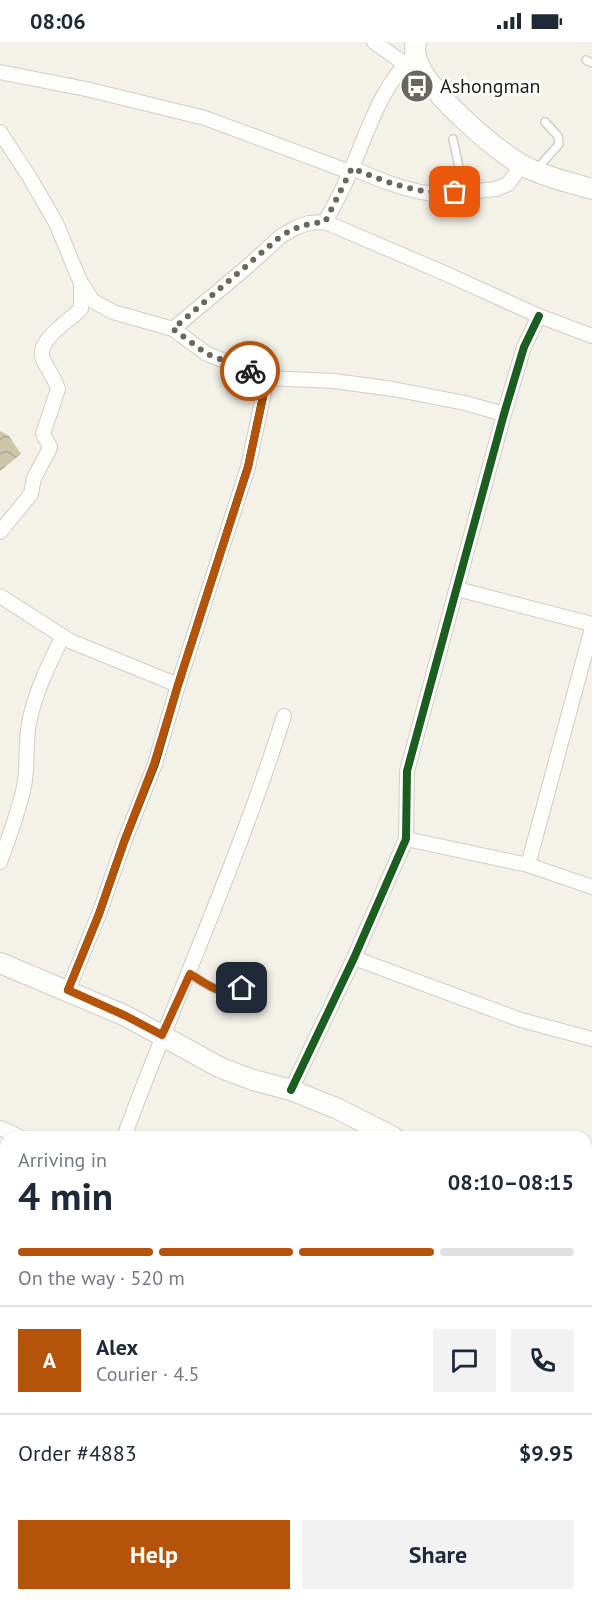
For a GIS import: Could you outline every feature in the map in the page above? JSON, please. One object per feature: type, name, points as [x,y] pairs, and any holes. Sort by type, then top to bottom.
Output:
[{"type":"street","points":[[375,42],[412,53],[426,77],[444,99],[472,126],[529,168],[592,189]]},
{"type":"street","points":[[325,222],[351,170],[385,91],[412,53]]},
{"type":"street","points":[[0,72],[86,89],[205,118],[351,170],[426,193],[504,187],[529,168]]},
{"type":"street","points":[[0,132],[56,223],[80,281],[93,301],[113,312],[173,329],[207,354],[267,378],[334,381],[393,389],[465,403],[504,414]]},
{"type":"street","points":[[173,329],[281,236],[309,223],[325,222],[539,316],[592,336]]},
{"type":"street","points":[[0,532],[31,494],[34,478],[50,447],[43,434],[58,389],[41,353],[52,335],[81,309],[80,281]]},
{"type":"street","points":[[291,1090],[354,958],[406,839],[407,771],[504,414],[524,347],[539,316]]},
{"type":"street","points":[[68,990],[99,914],[154,764],[248,467],[267,378]]},
{"type":"street","points":[[457,589],[592,626],[528,865]]},
{"type":"street","points":[[0,596],[63,636],[107,658],[178,685]]},
{"type":"street","points":[[0,862],[24,786],[29,725],[34,703],[43,677],[63,636]]},
{"type":"street","points":[[126,1131],[162,1035],[190,974],[242,842],[284,716]]},
{"type":"street","points":[[406,839],[528,865],[592,886]]},
{"type":"street","points":[[354,958],[521,1020],[592,1039]]},
{"type":"street","points":[[0,963],[126,1016],[221,1068],[253,1080],[291,1090],[338,1109],[381,1131]]},
{"type":"lane","points":[[529,168],[559,144],[558,136],[545,122]]},
{"type":"lane","points":[[453,139],[460,172],[471,191]]},
{"type":"lane","points":[[190,974],[221,991],[237,992],[242,988]]},
{"type":"water","points":[[0,431],[9,436],[21,454],[0,471]]},
{"type":"cycle path","points":[[291,1090],[354,958],[406,839],[407,771],[504,414],[524,347],[539,316]]},
{"type":"cycle path","points":[[68,990],[155,764],[248,467],[267,378]]},
{"type":"way so far","points":[[250,371],[207,354],[173,329],[281,236],[309,223],[325,222],[352,168],[426,193],[455,192]]},
{"type":"place","name":"Ashongman","points":[[417,86]]},
{"type":"route","points":[[242,988],[237,992],[221,991],[190,974],[162,1035],[68,990],[143,796],[248,467],[267,378],[250,371]]}]
